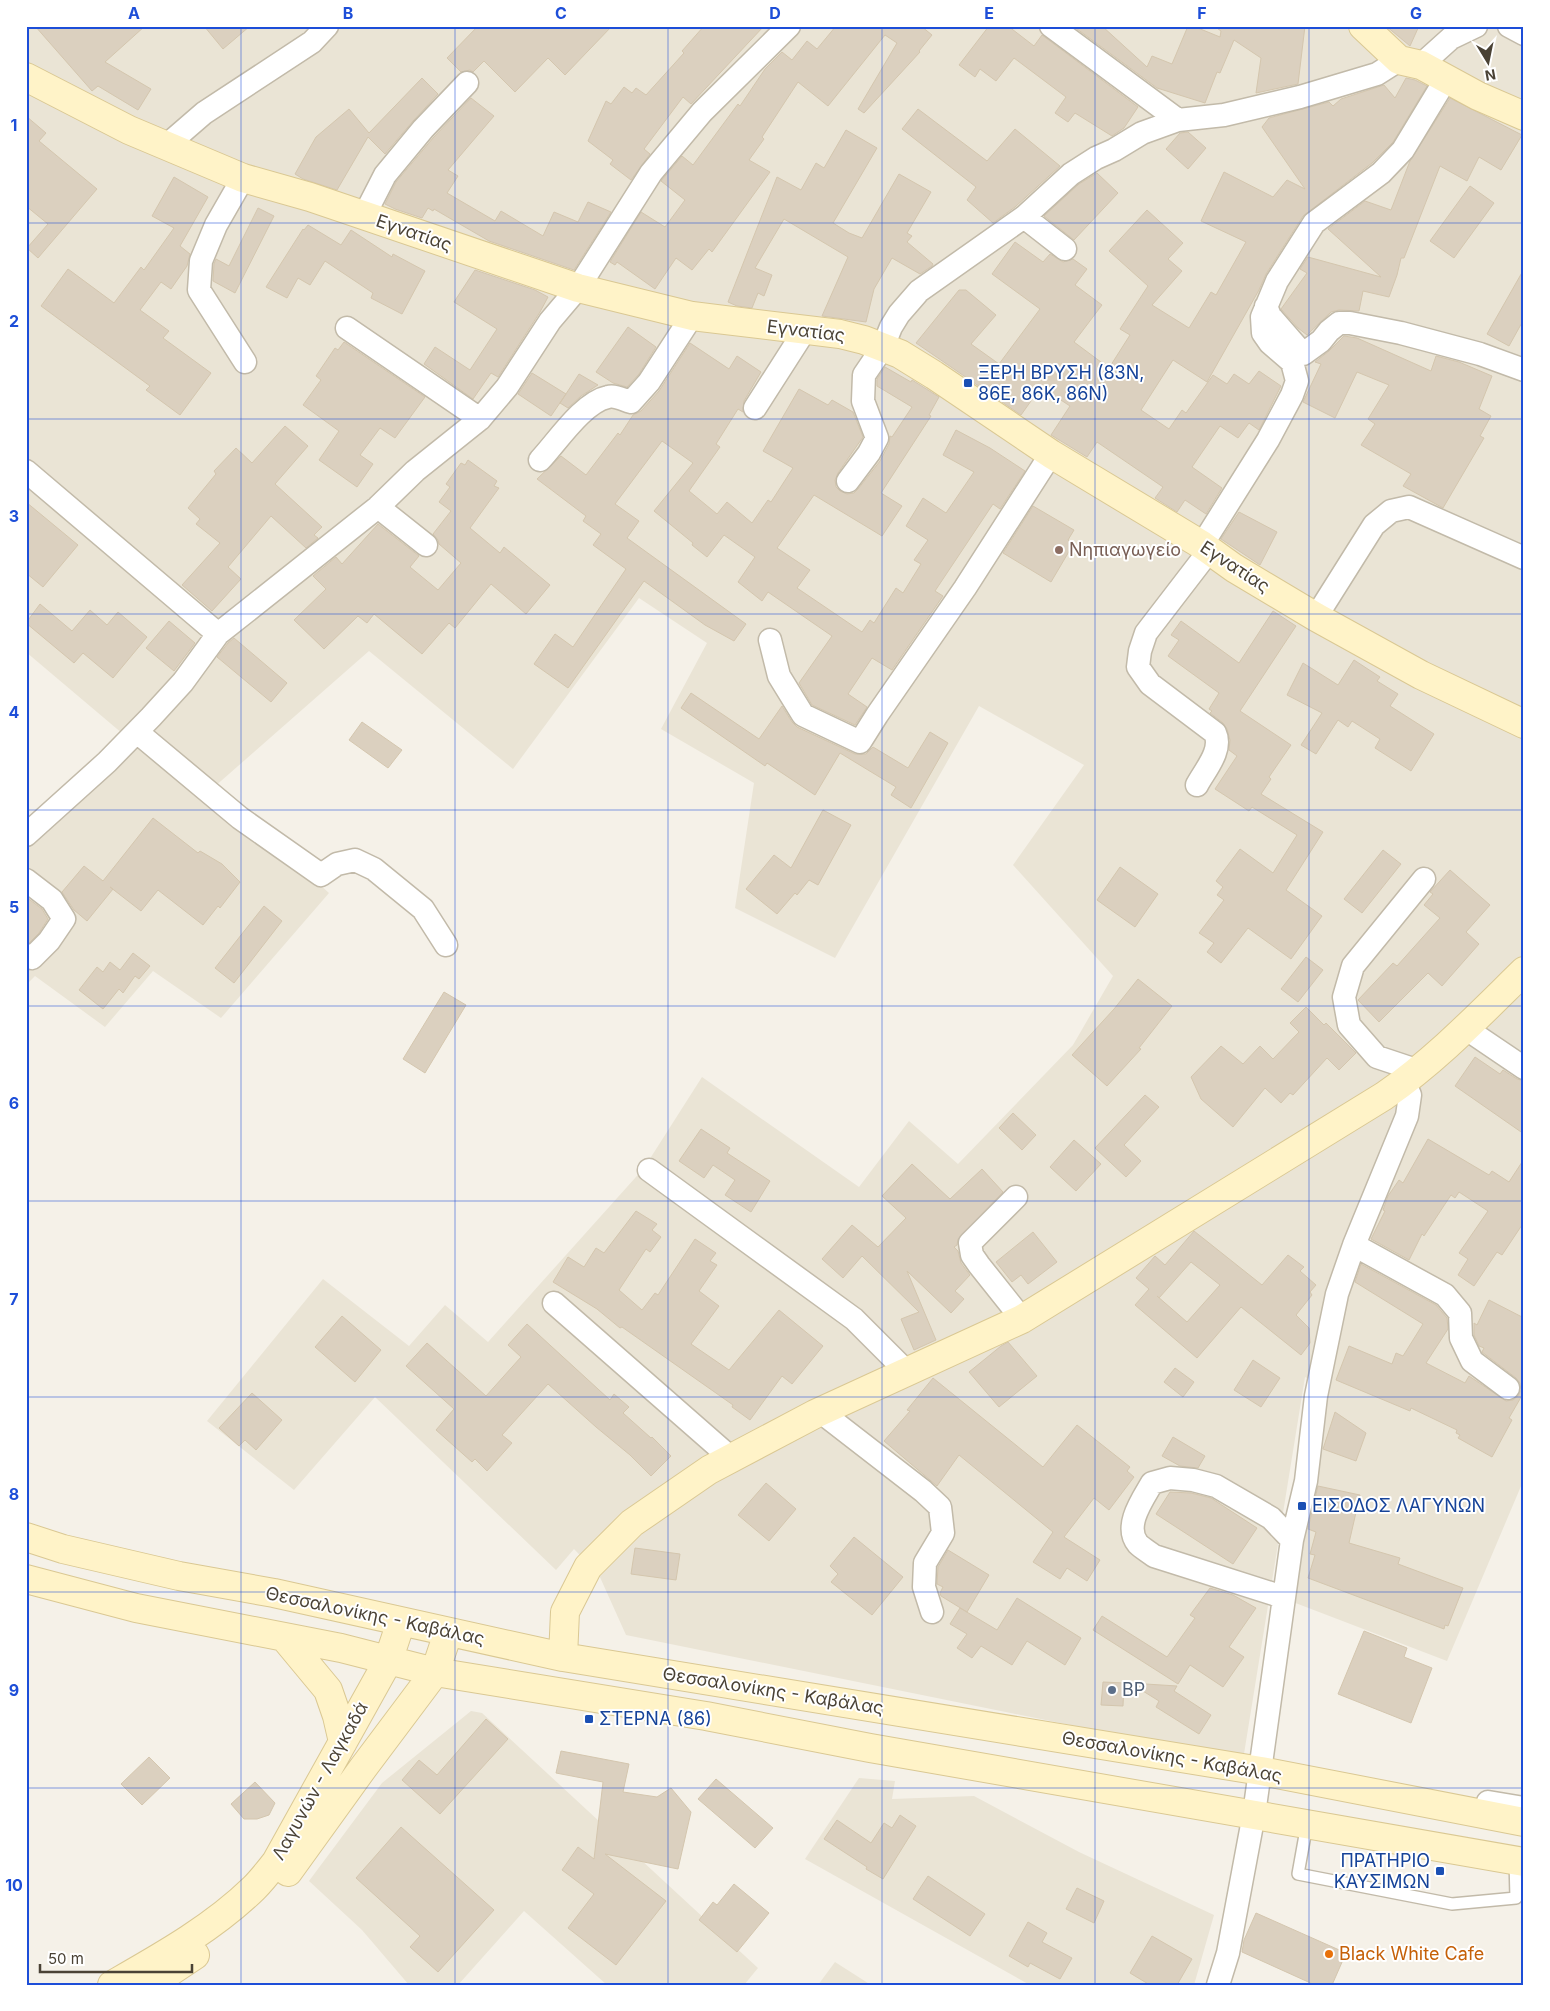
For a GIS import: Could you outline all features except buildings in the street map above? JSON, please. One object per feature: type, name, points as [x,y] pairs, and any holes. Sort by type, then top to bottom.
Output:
[{"type":"main road","points":[[1363,26],[1410,63],[1524,116]]},
{"type":"main road","name":"Εγνατίας","points":[[26,78],[129,130],[167,144],[243,178],[364,216],[578,288],[692,316],[840,334],[900,354],[934,374],[1051,454],[1316,617],[1421,675],[1524,724]]},
{"type":"main road","points":[[563,1657],[565,1612],[588,1567],[632,1523],[709,1470],[731,1458],[821,1412],[1022,1319],[1384,1096],[1412,1076],[1524,971]]},
{"type":"main road","name":"Θεσσαλονίκης - Καβάλας","points":[[26,1537],[63,1549],[150,1569],[274,1593],[563,1657],[1262,1765],[1524,1822]]},
{"type":"main road","name":"Θεσσαλονίκης - Καβάλας","points":[[26,1580],[136,1608],[341,1648],[435,1672],[706,1716],[870,1748],[1519,1861]]},
{"type":"main road","name":"Λαγυνών - Λαγκαδά","points":[[112,1985],[200,1931],[253,1888],[276,1862],[388,1661],[401,1622]]},
{"type":"main road","name":"Λαγυνών - Λαγκαδά","points":[[150,1985],[212,1944],[287,1874],[362,1768],[435,1672],[448,1633]]},
{"type":"main road","points":[[284,1637],[328,1690],[343,1742]]},
{"type":"street","points":[[167,144],[219,103],[312,42],[327,26]]},
{"type":"street","points":[[26,834],[107,762],[136,732],[183,682],[218,634],[378,507],[415,471],[480,418],[507,388],[550,321],[578,288],[651,173],[702,112],[790,26]]},
{"type":"street","points":[[1052,26],[1178,120]]},
{"type":"street","points":[[848,481],[869,453],[877,438],[863,401],[864,375],[882,347],[899,314],[919,291],[1024,217],[1071,174],[1142,133],[1178,120],[1224,115],[1300,97],[1377,74],[1410,63],[1451,38],[1476,26]]},
{"type":"street","points":[[1509,26],[1524,34]]},
{"type":"street","points":[[1297,358],[1270,343],[1263,333],[1262,317],[1277,282],[1314,222],[1381,173],[1403,150],[1446,79]]},
{"type":"street","points":[[364,216],[385,175],[423,129],[468,83]]},
{"type":"street","points":[[243,178],[216,225],[201,261],[199,290],[245,362]]},
{"type":"street","points":[[1024,217],[1065,249]]},
{"type":"street","points":[[540,460],[582,413],[596,401],[610,396],[631,402],[650,382],[692,316]]},
{"type":"street","points":[[1297,358],[1321,342],[1329,331],[1339,323],[1350,323],[1401,333],[1480,354],[1524,370]]},
{"type":"street","points":[[347,328],[480,418]]},
{"type":"street","points":[[755,408],[805,330]]},
{"type":"street","points":[[1197,785],[1217,748],[1218,740],[1215,733],[1150,684],[1138,667],[1140,651],[1146,633],[1205,548],[1268,440],[1292,395],[1296,381],[1297,358]]},
{"type":"street","points":[[770,640],[779,676],[802,715],[860,742],[965,588],[1051,454]]},
{"type":"street","points":[[26,471],[218,634]]},
{"type":"street","points":[[378,507],[426,545]]},
{"type":"street","points":[[1316,617],[1374,525],[1392,511],[1409,507],[1524,558]]},
{"type":"street","points":[[136,732],[240,818],[321,875],[337,864],[355,860],[374,869],[423,908],[446,945]]},
{"type":"street","points":[[1218,1985],[1228,1953],[1254,1814],[1292,1540],[1306,1481],[1316,1396],[1337,1294],[1354,1245],[1407,1116],[1410,1095],[1412,1076],[1377,1057],[1349,1025],[1344,997],[1353,966],[1424,878]]},
{"type":"street","points":[[26,880],[52,900],[64,919],[49,941],[32,958],[26,955]]},
{"type":"street","points":[[1465,1028],[1524,1068]]},
{"type":"street","points":[[650,1170],[854,1319],[907,1372]]},
{"type":"street","points":[[1016,1196],[970,1243],[972,1255],[1022,1319]]},
{"type":"street","points":[[1354,1245],[1445,1295],[1460,1313],[1461,1338],[1472,1360],[1508,1388]]},
{"type":"street","points":[[554,1303],[731,1458]]},
{"type":"street","points":[[821,1412],[923,1491],[940,1507],[943,1533],[926,1563],[924,1587],[932,1612]]},
{"type":"street","points":[[1283,1597],[1154,1556],[1137,1543],[1133,1530],[1136,1512],[1152,1483],[1170,1478],[1193,1480],[1216,1486],[1271,1518],[1292,1540]]},
{"type":"street","points":[[1262,1765],[1524,1808]]},
{"type":"lane","points":[[1306,1824],[1298,1874],[1452,1904],[1520,1900],[1519,1861]]},
{"type":"shaded area","points":[[26,26],[1524,26],[1524,1479],[1447,1661],[1285,1599],[1322,1388],[1305,1377],[1243,1760],[626,1635],[599,1575],[574,1549],[556,1570],[375,1397],[294,1490],[207,1421],[323,1279],[409,1346],[445,1305],[488,1342],[644,1168],[702,1077],[859,1187],[909,1121],[958,1164],[1073,1045],[1113,976],[1013,865],[1084,765],[979,706],[835,958],[735,908],[754,783],[661,729],[707,643],[639,598],[513,769],[369,651],[213,788],[329,893],[221,1018],[153,971],[105,1027],[35,976],[26,985],[26,849],[84,798],[136,745],[26,652]]},
{"type":"shaded area","points":[[471,1711],[482,1713],[758,1968],[744,1985],[607,1985],[524,1911],[458,1985],[409,1985],[362,1930],[309,1881],[382,1783]]},
{"type":"shaded area","points":[[859,1778],[895,1781],[892,1799],[974,1796],[1079,1852],[1214,1915],[1194,1985],[1030,1985],[805,1859]]},
{"type":"shaded area","points":[[835,1962],[871,1985],[818,1985]]},
{"type":"place","name":"ΞΕΡΗ ΒΡΥΣΗ (83Ν, 86Ε, 86Κ, 86Ν)","points":[[968,383]]},
{"type":"place","name":"Νηπιαγωγείο","points":[[1059,550]]},
{"type":"place","name":"ΕΙΣΟΔΟΣ ΛΑΓΥΝΩΝ","points":[[1302,1506]]},
{"type":"place","name":"BP","points":[[1112,1690]]},
{"type":"place","name":"ΣΤΕΡΝΑ (86)","points":[[589,1719]]},
{"type":"place","name":"ΠΡΑΤΗΡΙΟ ΚΑΥΣΙΜΩΝ","points":[[1440,1871]]},
{"type":"place","name":"Black White Cafe","points":[[1329,1954]]}]
